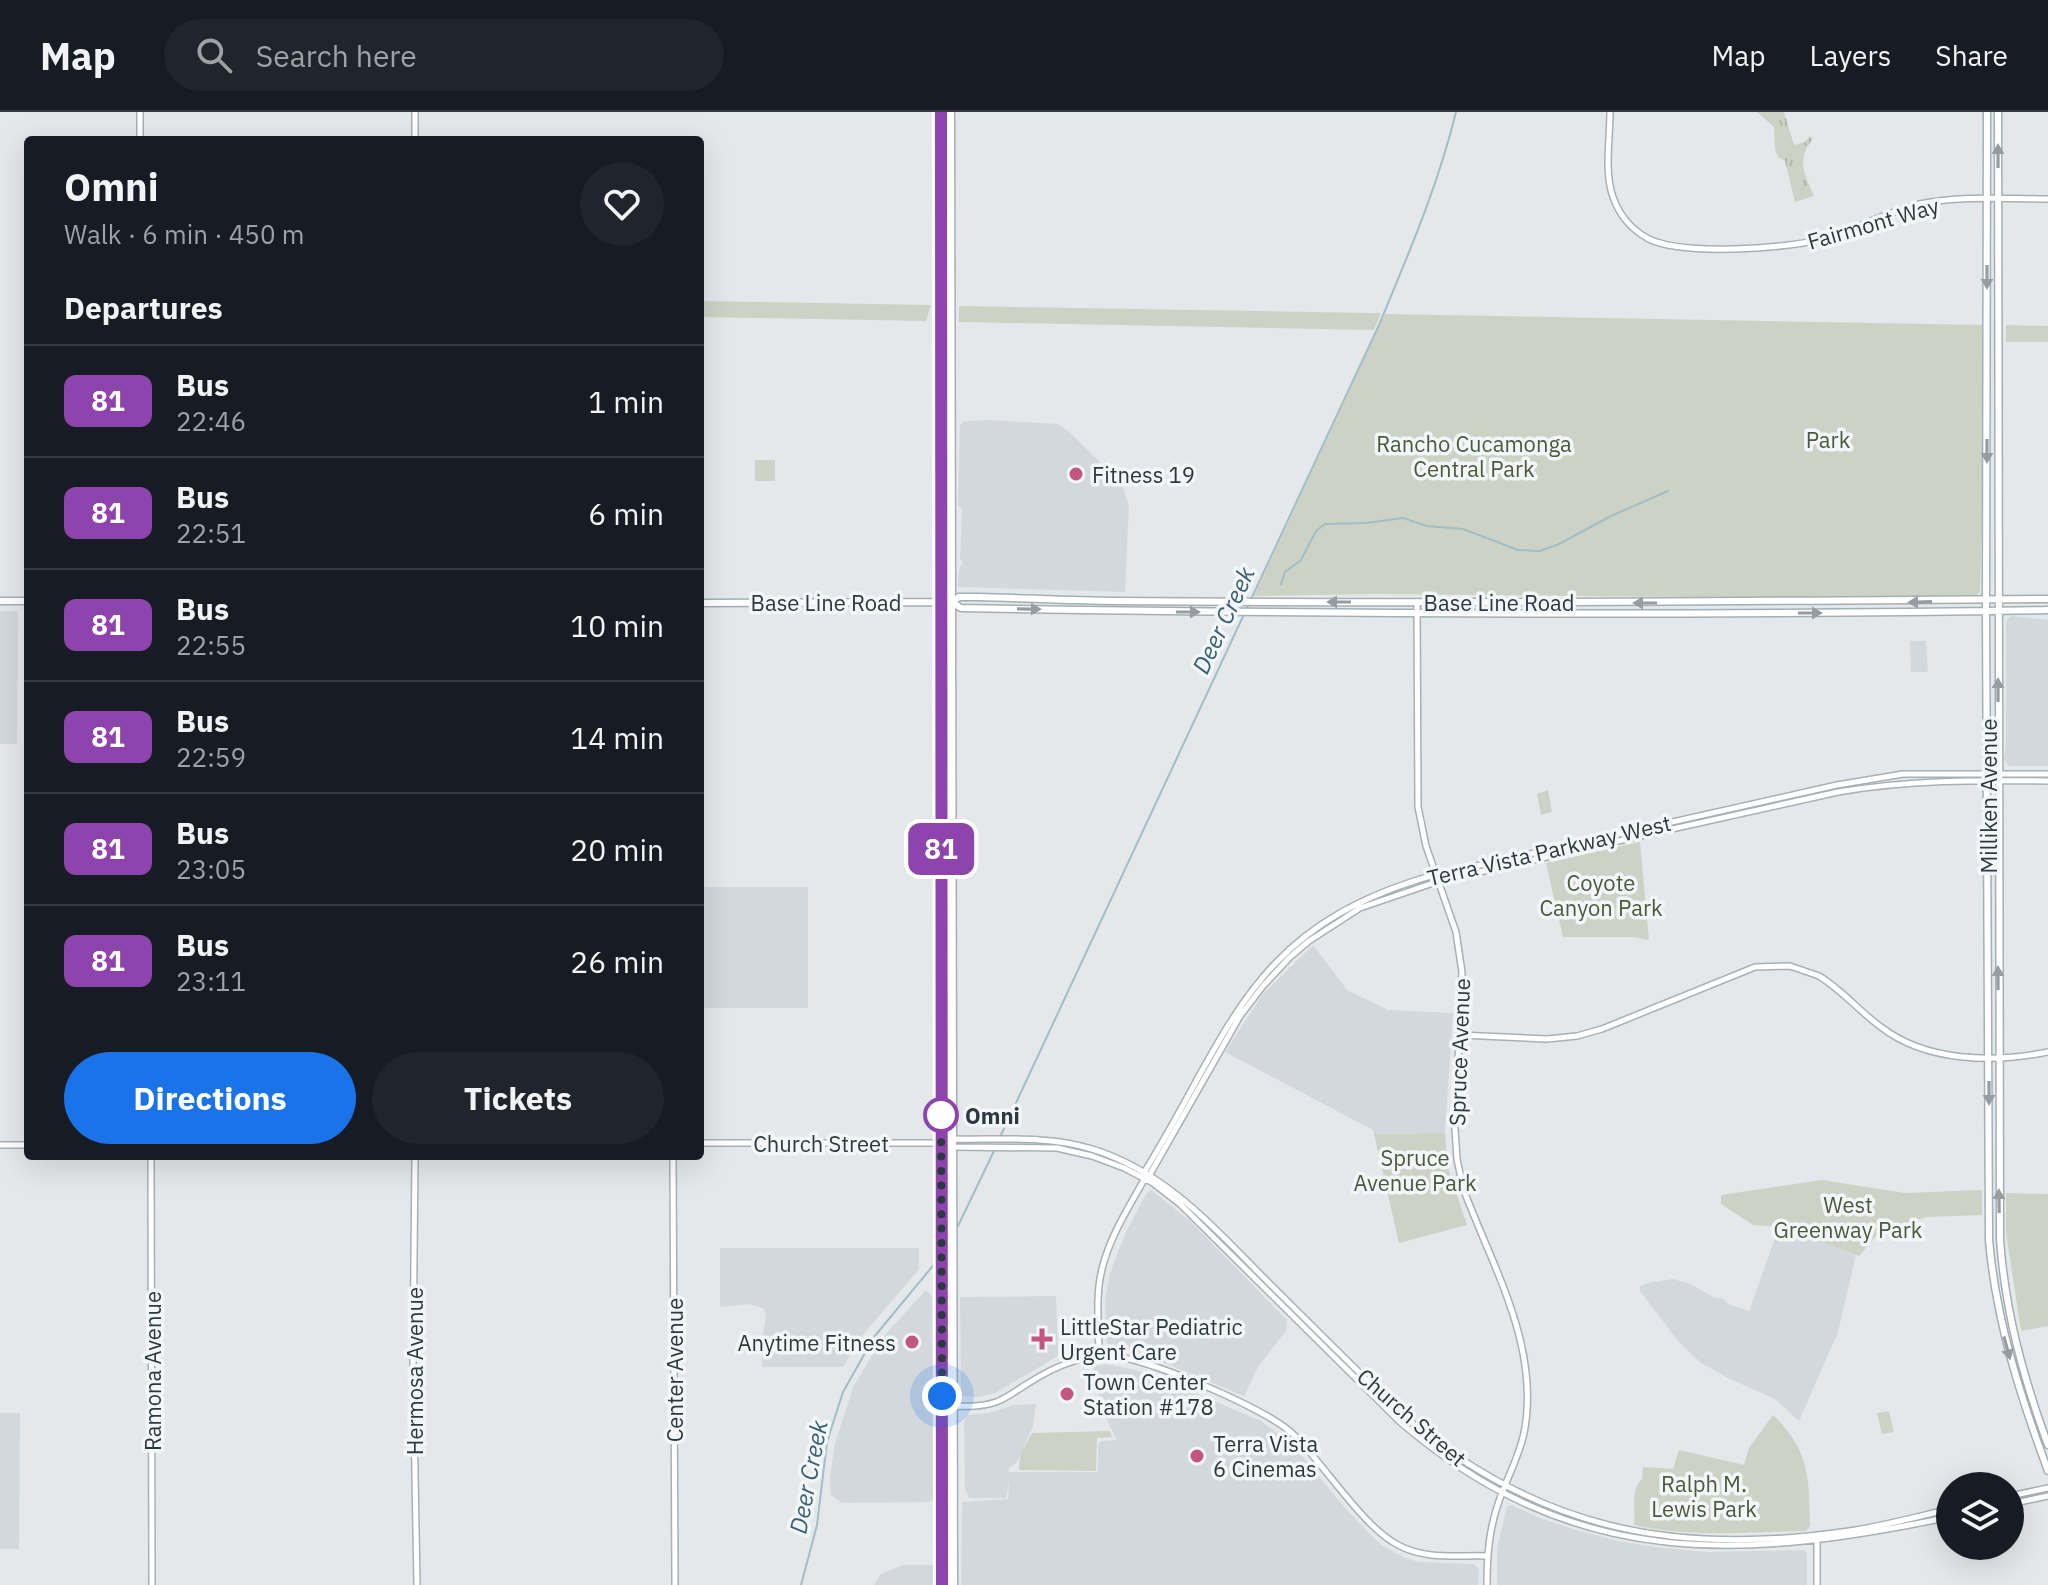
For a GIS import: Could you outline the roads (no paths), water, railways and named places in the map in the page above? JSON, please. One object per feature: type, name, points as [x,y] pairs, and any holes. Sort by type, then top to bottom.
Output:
[{"type":"main road","points":[[941,112],[942,1585]]},
{"type":"main road","points":[[951,112],[954,1585]]},
{"type":"main road","name":"Milliken Avenue","points":[[1987,112],[1989,1240],[1998,1307],[2017,1385],[2048,1471]]},
{"type":"main road","name":"Milliken Avenue","points":[[1998,112],[2000,1239],[2004,1287],[2021,1365],[2048,1445]]},
{"type":"main road","name":"Base Line Road","points":[[952,602],[959,597],[1840,603],[2048,599]]},
{"type":"main road","points":[[0,601],[24,601]]},
{"type":"main road","name":"Base Line Road","points":[[704,603],[952,602],[961,608],[1244,612],[2048,610]]},
{"type":"street","points":[[140,112],[140,136]]},
{"type":"street","points":[[415,112],[415,136]]},
{"type":"street","name":"Fairmont Way","points":[[1610,112],[1609,181],[1616,205],[1636,230],[1648,239],[1666,245],[1780,247],[1834,236],[1919,205],[1987,199],[2048,199]]},
{"type":"street","name":"Spruce Avenue","points":[[1417,602],[1418,807],[1422,832],[1456,932],[1461,958],[1455,1129],[1458,1169],[1521,1340],[1528,1375],[1523,1438],[1491,1526],[1487,1585]]},
{"type":"street","points":[[1998,777],[2048,774]]},
{"type":"street","points":[[1998,777],[2048,781]]},
{"type":"street","name":"Terra Vista Parkway West","points":[[1099,1356],[1102,1268],[1119,1225],[1224,1028],[1259,979],[1305,935],[1357,903],[1392,887],[1838,792],[1904,782],[1998,777]]},
{"type":"street","points":[[1460,1035],[1547,1039],[1577,1036],[1602,1029],[1744,969],[1777,965],[1819,976],[1878,1026],[1908,1044],[1939,1054],[1998,1056],[2048,1052]]},
{"type":"street","name":"Church Street","points":[[704,1143],[952,1143],[995,1139],[1001,1143]]},
{"type":"street","name":"Church Street","points":[[952,1143],[992,1147],[1001,1143],[1040,1140],[1090,1148],[1171,1188],[1206,1218],[1399,1412],[1456,1458],[1503,1490],[1627,1533],[1712,1539],[1817,1538],[1936,1519]]},
{"type":"street","points":[[0,1145],[24,1145]]},
{"type":"street","name":"Ramona Avenue","points":[[151,1160],[152,1585]]},
{"type":"street","name":"Hermosa Avenue","points":[[415,1160],[413,1361],[417,1585]]},
{"type":"street","name":"Center Avenue","points":[[673,1160],[675,1585]]},
{"type":"street","points":[[942,1406],[997,1402],[1059,1366],[1099,1356],[1147,1364],[1277,1421],[1295,1436],[1372,1524],[1398,1545],[1427,1555],[1487,1556]]},
{"type":"street","points":[[2024,1493],[2048,1488]]},
{"type":"street","points":[[2024,1501],[2048,1496]]},
{"type":"street","name":"Church Street","points":[[1817,1538],[1936,1512]]},
{"type":"street","points":[[1817,1538],[1817,1585]]},
{"type":"waterway","name":"Deer Creek","points":[[1001,1135],[1379,325],[1431,193],[1456,112]]},
{"type":"waterway","points":[[1281,584],[1285,572],[1301,560],[1316,531],[1325,524],[1403,518],[1427,526],[1463,529],[1518,550],[1540,551],[1668,491]]},
{"type":"waterway","name":"Deer Creek","points":[[958,1226],[994,1151]]},
{"type":"waterway","name":"Deer Creek","points":[[801,1585],[817,1525],[827,1442],[843,1392],[874,1337],[936,1262]]},
{"type":"place","name":"Fitness 19","points":[[1076,474]]},
{"type":"place","name":"Omni","points":[[941,1115]]},
{"type":"place","name":"LittleStar Pediatric Urgent Care","points":[[1042,1339]]},
{"type":"place","name":"Anytime Fitness","points":[[912,1342]]},
{"type":"place","name":"Town Center Station #178","points":[[1067,1394]]},
{"type":"place","name":"Terra Vista 6 Cinemas","points":[[1197,1456]]},
{"type":"park label","name":"Park","points":[[1828,439]]},
{"type":"park label","name":"Rancho Cucamonga Central Park","points":[[1474,456]]},
{"type":"park label","name":"Coyote Canyon Park","points":[[1601,894]]},
{"type":"park label","name":"Spruce Avenue Park","points":[[1415,1170]]},
{"type":"park label","name":"West Greenway Park","points":[[1848,1216]]},
{"type":"park label","name":"Ralph M. Lewis Park","points":[[1704,1496]]}]
